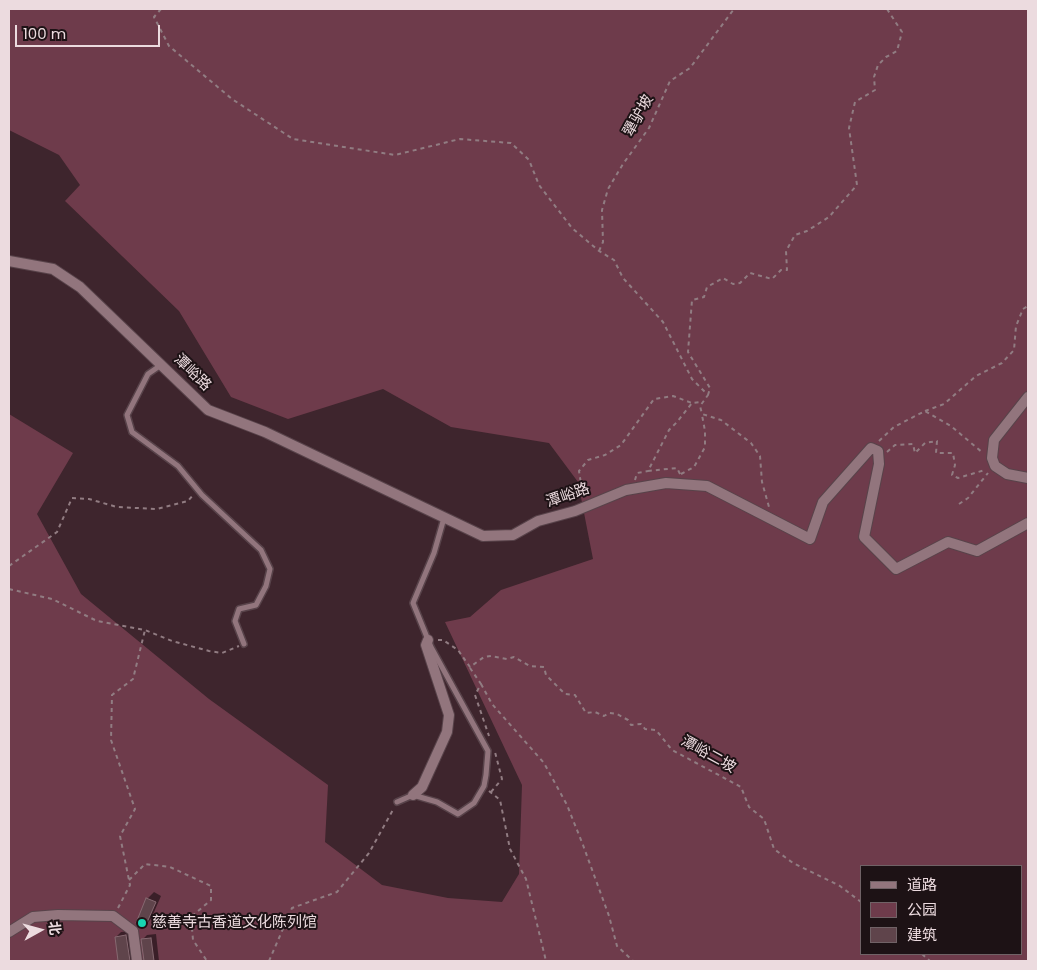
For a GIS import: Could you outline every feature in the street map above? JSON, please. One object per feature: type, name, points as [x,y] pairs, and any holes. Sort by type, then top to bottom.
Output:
[{"type":"street","name":"潭峪路","points":[[9,261],[53,269],[80,287],[208,410],[265,432],[483,536],[513,535],[538,521],[585,507],[626,490],[666,483],[707,486],[810,539],[823,502],[875,452]]},
{"type":"street","points":[[1028,397],[994,440],[992,458],[994,466],[1007,474],[1028,478]]},
{"type":"street","points":[[875,452],[879,464],[864,537],[896,569],[948,542],[977,551],[1028,523]]},
{"type":"street","points":[[413,795],[422,787],[447,732],[448,715],[426,645],[428,640]]},
{"type":"street","points":[[9,932],[33,917],[58,915],[113,916],[133,931],[137,961]]},
{"type":"lane","points":[[161,364],[148,374],[127,415],[132,432],[178,466],[198,490],[262,550],[270,568],[266,586],[256,605],[240,609],[235,621],[244,644]]},
{"type":"lane","points":[[398,802],[413,795],[437,802],[458,814],[474,803],[484,786],[488,752],[428,640],[413,603],[434,553],[444,518]]},
{"type":"path","points":[[160,9],[154,17],[169,46],[232,99],[293,139],[396,155],[460,139],[511,143],[529,160],[540,185],[572,228],[599,251],[614,260],[623,278],[663,322],[692,379],[708,395]]},
{"type":"path","name":"犟驴坡","points":[[599,251],[603,242],[602,210],[608,189],[649,128],[670,81],[690,68],[734,9]]},
{"type":"path","points":[[585,507],[578,471],[588,460],[605,455],[621,444],[654,399],[673,396],[692,403],[701,402],[708,395],[710,388],[688,352],[692,300],[704,297],[707,287],[723,278],[733,284],[740,283],[750,273],[772,280],[781,270],[787,270],[786,251],[795,235],[807,231],[829,217],[857,185],[849,128],[855,102],[875,90],[874,77],[878,65],[886,57],[897,51],[902,32],[887,9]]},
{"type":"path","points":[[875,452],[894,426],[944,404],[976,376],[1002,362],[1014,350],[1016,326],[1022,309],[1028,306]]},
{"type":"path","points":[[692,403],[678,422],[669,430],[663,446],[648,471],[677,468],[680,475],[694,466],[705,446],[701,402]]},
{"type":"path","points":[[925,411],[951,426],[980,450],[994,466]]},
{"type":"path","points":[[702,414],[721,420],[750,443],[760,456],[761,476],[768,499],[770,520]]},
{"type":"path","points":[[875,452],[888,452],[895,445],[913,444],[915,453],[925,443],[937,441],[936,453],[953,453],[954,465],[952,474],[958,478],[994,466]]},
{"type":"path","points":[[959,504],[968,498],[994,466]]},
{"type":"path","points":[[9,566],[57,532],[72,498],[89,499],[117,506],[157,510],[188,501],[198,490]]},
{"type":"path","points":[[9,589],[52,599],[96,621],[145,630],[172,642],[222,653],[244,644]]},
{"type":"path","points":[[113,916],[130,885],[120,836],[135,808],[110,740],[112,695],[133,679],[145,630]]},
{"type":"path","points":[[428,640],[444,640],[458,650],[492,704],[544,763],[567,805],[583,845],[610,916],[617,946],[633,961]]},
{"type":"path","name":"潭峪二坡","points":[[470,667],[484,657],[507,659],[514,656],[530,666],[544,667],[546,675],[565,694],[575,695],[586,714],[595,712],[604,716],[609,712],[628,720],[631,725],[641,724],[645,729],[656,730],[672,750],[741,787],[750,807],[764,819],[774,849],[793,863],[840,886],[860,901]]},
{"type":"path","points":[[481,684],[475,695],[490,738]]},
{"type":"path","points":[[491,792],[502,779],[494,747]]},
{"type":"path","points":[[484,786],[500,800],[510,850],[526,879],[546,961]]},
{"type":"path","points":[[269,961],[292,908],[337,892],[369,853],[398,802]]},
{"type":"path","points":[[129,880],[145,864],[170,867],[212,886],[211,900],[192,917],[193,940],[206,961]]},
{"type":"green space","points":[[9,9],[1028,9],[1028,961],[9,961],[9,414],[73,453],[37,514],[81,594],[209,699],[328,785],[325,842],[382,885],[448,898],[502,902],[519,874],[522,785],[445,622],[470,617],[501,590],[593,559],[578,482],[549,443],[451,427],[383,389],[288,419],[231,397],[179,311],[65,201],[80,185],[59,155],[9,130]]},
{"type":"building","points":[[146,898],[156,902],[145,927],[136,923]]},
{"type":"building","points":[[126,935],[130,961],[118,961],[115,937]]},
{"type":"building","points":[[151,938],[154,961],[144,961],[141,939]]},
{"type":"place","name":"慈善寺古香道文化陈列馆","points":[[142,923]]}]
